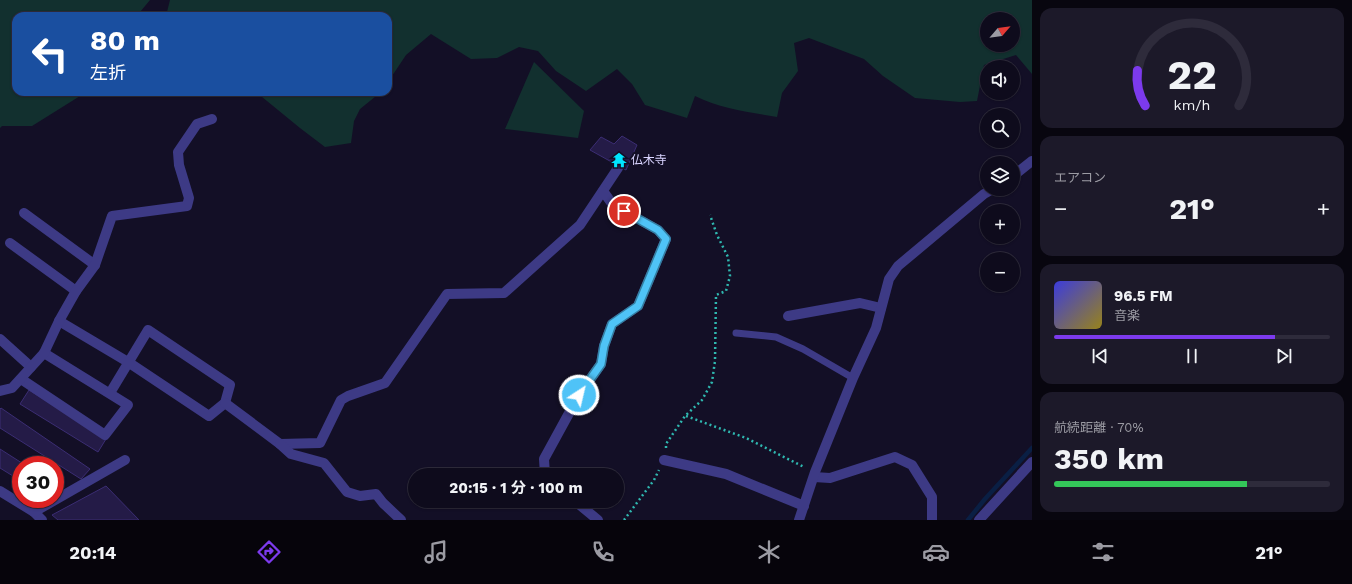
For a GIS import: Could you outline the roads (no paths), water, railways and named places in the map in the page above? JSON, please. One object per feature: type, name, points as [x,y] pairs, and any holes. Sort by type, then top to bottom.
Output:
[{"type":"street","points":[[0,390],[12,388],[44,353],[59,321],[76,291],[95,265],[112,216],[187,206],[189,198],[179,165],[178,152],[196,124],[212,119]]},
{"type":"street","points":[[1020,170],[1032,161]]},
{"type":"street","points":[[280,444],[320,443],[341,400],[348,396],[385,383],[447,294],[504,293],[580,225],[618,168]]},
{"type":"street","points":[[545,468],[544,459],[579,395],[601,364],[604,346],[612,324],[638,306],[666,239],[658,230],[613,205],[603,191]]},
{"type":"street","points":[[799,520],[815,474],[853,378],[876,328],[889,280],[898,266],[982,196]]},
{"type":"street","points":[[24,213],[95,265]]},
{"type":"street","points":[[10,243],[76,291]]},
{"type":"street","points":[[788,316],[860,303],[881,308]]},
{"type":"street","points":[[59,321],[128,362],[209,416],[225,403],[230,385],[148,330],[128,362],[110,393]]},
{"type":"street","points":[[0,339],[31,367]]},
{"type":"street","points":[[21,379],[105,435],[128,405],[44,353]]},
{"type":"street","points":[[225,403],[292,454],[324,463],[346,492],[360,496],[376,494],[401,520]]},
{"type":"street","points":[[815,474],[830,478],[895,457],[912,465],[932,497],[932,520]]},
{"type":"street","points":[[34,512],[125,460]]},
{"type":"street","points":[[664,460],[726,474],[804,506]]},
{"type":"street","points":[[978,520],[1032,462]]},
{"type":"street","points":[[0,491],[34,512],[42,520]]},
{"type":"street","points":[[583,508],[598,520]]},
{"type":"lane","points":[[736,333],[776,337],[803,349],[853,378]]},
{"type":"waterway","points":[[968,520],[985,499],[1032,448]]},
{"type":"place","name":"仏木寺","points":[[619,160]]}]
